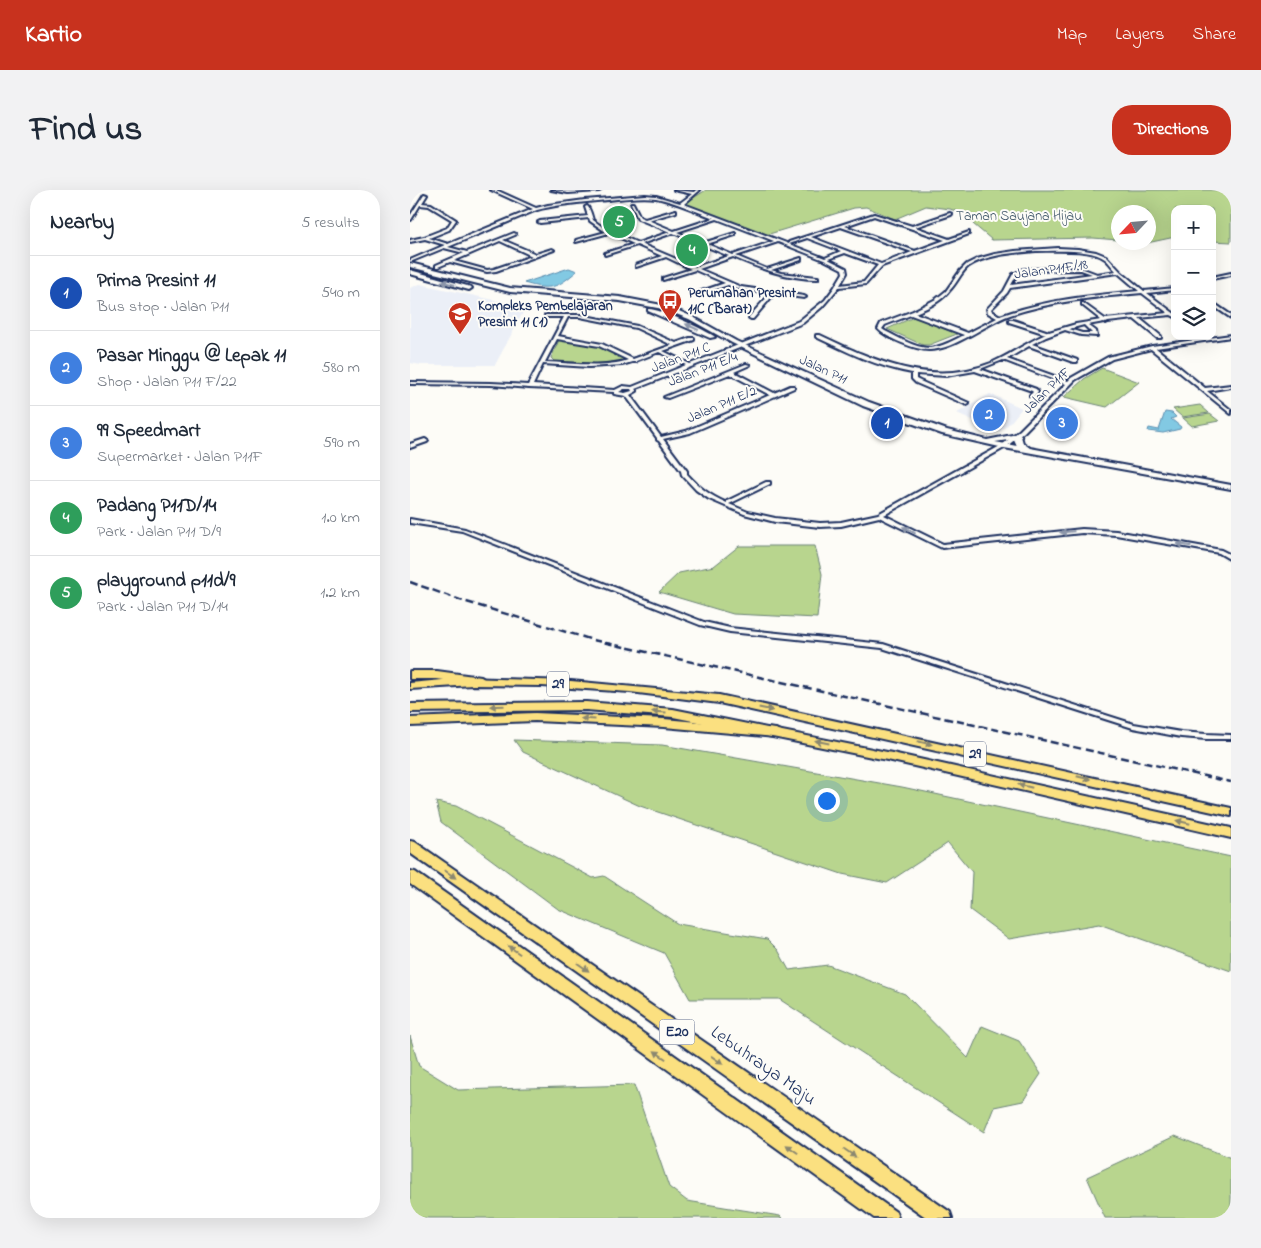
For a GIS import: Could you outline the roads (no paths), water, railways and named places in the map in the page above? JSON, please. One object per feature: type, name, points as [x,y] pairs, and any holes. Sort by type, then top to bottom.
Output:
[{"type":"highway","points":[[410,675],[437,675],[482,681]]},
{"type":"highway","name":"29","points":[[410,686],[482,681],[635,688],[718,699],[1231,812]]},
{"type":"highway","name":"29","points":[[410,708],[586,706],[674,713],[892,756],[1231,833]]},
{"type":"highway","points":[[410,722],[535,717],[664,723],[776,733]]},
{"type":"highway","name":"Lebuhraya Maju","points":[[410,846],[943,1218]]},
{"type":"highway","name":"E20","points":[[410,876],[889,1218]]},
{"type":"main road","name":"Jalan P11","points":[[410,263],[469,282],[510,290],[620,299],[660,306],[691,318],[740,347],[859,407],[915,427],[1000,448],[1231,492]]},
{"type":"main road","name":"Jalan P11","points":[[410,272],[456,285],[499,293],[537,298],[613,303],[643,309],[666,316],[740,347],[866,404],[946,432],[984,441],[1000,448],[1027,450],[1231,487]]},
{"type":"main road","points":[[984,441],[1017,436],[1019,444],[1027,450]]},
{"type":"street","points":[[493,190],[536,209]]},
{"type":"street","points":[[553,190],[561,192],[599,190]]},
{"type":"street","points":[[676,190],[696,191]]},
{"type":"street","points":[[680,204],[696,191]]},
{"type":"street","points":[[410,219],[425,194]]},
{"type":"street","points":[[410,263],[443,247],[536,209],[585,201],[645,196],[680,204],[844,268],[845,273],[838,286]]},
{"type":"street","points":[[410,241],[426,238],[448,229],[454,220],[430,205],[419,204]]},
{"type":"street","points":[[632,204],[637,216],[734,257],[781,274],[817,278]]},
{"type":"street","points":[[587,207],[590,217],[596,225],[695,269],[747,290],[804,297]]},
{"type":"street","points":[[645,220],[675,211]]},
{"type":"street","points":[[913,227],[950,214]]},
{"type":"street","points":[[790,243],[870,216],[878,216],[949,240]]},
{"type":"street","points":[[540,222],[590,217]]},
{"type":"street","points":[[606,254],[717,218]]},
{"type":"street","points":[[841,226],[914,252]]},
{"type":"street","points":[[577,241],[609,232]]},
{"type":"street","points":[[838,286],[865,283],[881,265],[968,233]]},
{"type":"street","points":[[437,266],[514,234]]},
{"type":"street","points":[[703,244],[734,234]]},
{"type":"street","points":[[807,237],[881,265]]},
{"type":"street","points":[[426,238],[448,245]]},
{"type":"street","points":[[500,240],[536,256]]},
{"type":"street","points":[[664,279],[778,241]]},
{"type":"street","points":[[443,247],[467,254]]},
{"type":"street","points":[[451,260],[491,271],[552,250]]},
{"type":"street","points":[[1171,289],[1144,292],[1080,298],[1041,306],[1000,318],[938,347],[928,349],[917,347],[880,329],[883,324],[911,313],[944,294],[969,264],[998,253],[1084,250],[1105,257],[1119,272],[1144,292],[1171,313]]},
{"type":"street","points":[[824,259],[845,251]]},
{"type":"street","points":[[637,266],[666,256]]},
{"type":"street","points":[[767,270],[800,259]]},
{"type":"street","name":"Jalan P11F/18","points":[[1000,318],[988,311],[1009,287],[1014,275],[1025,270],[1081,269],[1097,275]]},
{"type":"street","name":"Jalan P11F/18","points":[[1009,287],[1119,272]]},
{"type":"street","points":[[1216,277],[1231,274]]},
{"type":"street","points":[[697,294],[729,283]]},
{"type":"street","name":"Jalan P11 C","points":[[616,391],[623,387],[633,388],[801,322],[824,305],[838,286]]},
{"type":"street","points":[[751,318],[773,293]]},
{"type":"street","points":[[1084,304],[1106,322]]},
{"type":"street","points":[[1216,306],[1231,317]]},
{"type":"street","points":[[911,313],[967,334]]},
{"type":"street","points":[[818,336],[872,362],[887,367],[914,372],[943,374],[977,370],[1004,359],[1050,334],[1066,328],[1171,315]]},
{"type":"street","points":[[547,316],[588,317],[637,327],[676,345]]},
{"type":"street","points":[[529,387],[567,316]]},
{"type":"street","points":[[1136,318],[1159,337]]},
{"type":"street","points":[[1011,321],[1050,334]]},
{"type":"street","points":[[1066,328],[1081,334],[1095,335],[1086,325]]},
{"type":"street","name":"Jalan P11F","points":[[1216,337],[1231,336]]},
{"type":"street","points":[[556,337],[600,345],[634,361]]},
{"type":"street","points":[[543,363],[610,366],[634,361],[692,339]]},
{"type":"street","name":"Jalan P11F","points":[[781,520],[832,524],[855,522],[880,515],[1000,448],[1017,436],[1068,383],[1110,358],[1152,346],[1190,340]]},
{"type":"street","points":[[1030,345],[1075,361]]},
{"type":"street","points":[[1152,346],[1231,413]]},
{"type":"street","points":[[660,351],[691,366]]},
{"type":"street","points":[[1004,359],[1068,383]]},
{"type":"street","name":"Jalan P11 E/4","points":[[666,397],[748,365]]},
{"type":"street","points":[[977,370],[1034,390],[1036,392],[1032,395]]},
{"type":"street","points":[[731,372],[775,395]]},
{"type":"street","points":[[914,372],[914,379],[918,382],[967,404]]},
{"type":"street","points":[[410,385],[506,386],[616,391],[620,395],[628,395],[634,392],[633,388]]},
{"type":"street","points":[[1204,390],[1231,386]]},
{"type":"street","name":"Jalan P11 E/2","points":[[659,438],[688,432],[792,387]]},
{"type":"street","points":[[628,395],[684,471],[684,474],[698,489],[723,504],[760,517],[781,520]]},
{"type":"street","points":[[410,446],[425,441]]},
{"type":"street","points":[[684,471],[688,472],[703,487],[729,502],[781,520]]},
{"type":"street","points":[[729,502],[768,483]]},
{"type":"street","points":[[880,515],[942,546],[1082,531],[1116,533],[1209,550],[1231,558]]},
{"type":"street","points":[[410,521],[463,530],[702,624],[730,630],[883,646],[1133,726],[1190,736],[1231,738]]},
{"type":"water","points":[[569,268],[577,271],[564,281],[553,286],[541,287],[524,283]]},
{"type":"water","points":[[1165,412],[1172,413],[1176,417],[1171,419],[1181,427],[1180,429],[1163,433],[1148,431],[1149,428],[1159,430]]},
{"type":"railway","points":[[410,582],[460,600],[593,640],[1231,782]]},
{"type":"place","name":"playground p11d/9","points":[[619,222]]},
{"type":"place","name":"Padang P11D/14","points":[[692,250]]},
{"type":"place","name":"Perumahan Presint 11C (Barat)","points":[[670,322]]},
{"type":"place","name":"Kompleks Pembelajaran Presint 11 (1)","points":[[460,335]]},
{"type":"place","name":"Pasar Minggu @ Lepak 11","points":[[989,415]]},
{"type":"place","name":"Prima Presint 11","points":[[887,423]]},
{"type":"place","name":"99 Speedmart","points":[[1062,423]]},
{"type":"park label","name":"Taman Saujana Hijau","points":[[1019,216]]}]
